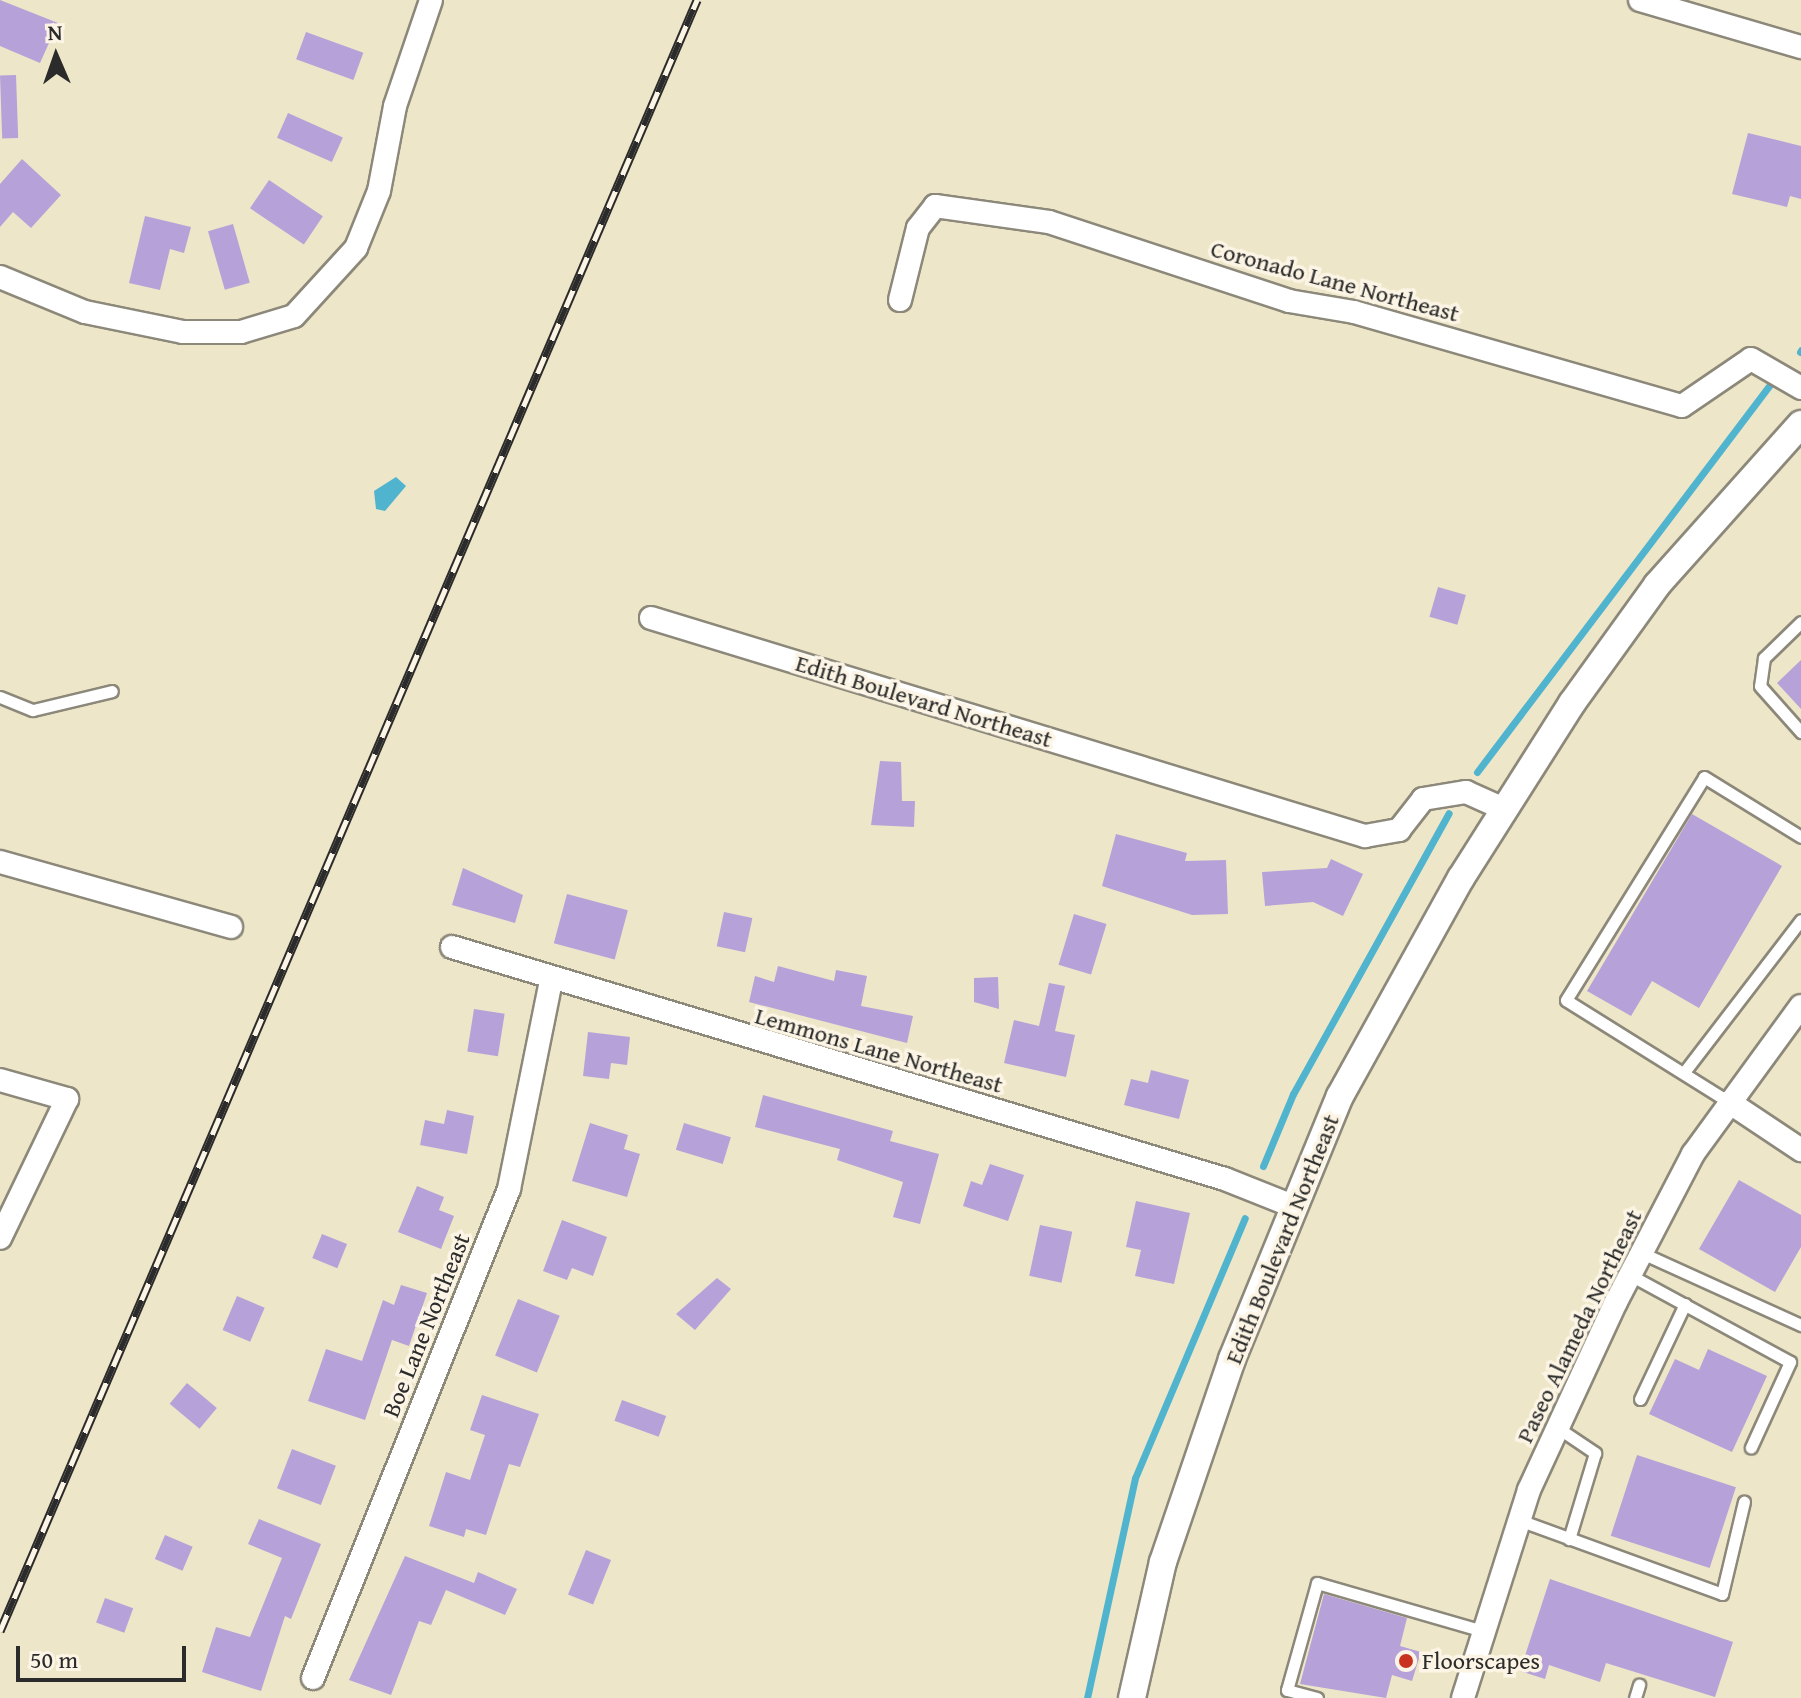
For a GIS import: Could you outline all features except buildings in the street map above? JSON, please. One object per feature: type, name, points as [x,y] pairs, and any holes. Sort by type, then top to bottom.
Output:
[{"type":"street","points":[[0,277],[85,312],[183,332],[241,332],[294,316],[356,248],[379,191],[395,106],[431,0]]},
{"type":"street","points":[[1640,0],[1801,47]]},
{"type":"street","name":"Coronado Lane Northeast","points":[[900,300],[918,228],[935,206],[1049,222],[1289,301],[1354,312],[1682,406],[1751,359],[1801,388]]},
{"type":"street","name":"Edith Boulevard Northeast","points":[[1132,1698],[1163,1562],[1290,1205],[1402,981],[1506,810],[1657,585],[1801,424]]},
{"type":"street","name":"Edith Boulevard Northeast","points":[[651,618],[1365,836],[1399,830],[1423,799],[1466,792],[1506,810]]},
{"type":"street","points":[[0,862],[231,927]]},
{"type":"street","name":"Lemmons Lane Northeast","points":[[452,947],[551,981],[1225,1179],[1290,1205]]},
{"type":"street","name":"Boe Lane Northeast","points":[[313,1678],[509,1189],[551,981]]},
{"type":"street","name":"Paseo Alameda Northeast","points":[[1468,1697],[1480,1630],[1519,1520],[1558,1428],[1630,1275],[1729,1102],[1801,1006]]},
{"type":"street","points":[[0,1080],[67,1099],[0,1238]]},
{"type":"street","points":[[1729,1102],[1801,1150]]},
{"type":"lane","points":[[1801,622],[1764,658],[1760,686],[1801,732]]},
{"type":"lane","points":[[0,697],[33,710],[112,691]]},
{"type":"lane","points":[[1729,1102],[1685,1071],[1566,1000],[1704,777],[1801,837]]},
{"type":"lane","points":[[1685,1071],[1801,920]]},
{"type":"lane","points":[[1642,1253],[1801,1325]]},
{"type":"lane","points":[[1630,1275],[1790,1362],[1751,1447]]},
{"type":"lane","points":[[1640,1399],[1685,1304]]},
{"type":"lane","points":[[1558,1428],[1595,1453],[1569,1539]]},
{"type":"lane","points":[[1519,1520],[1722,1594],[1744,1502]]},
{"type":"lane","points":[[1317,1698],[1287,1690],[1317,1583],[1480,1630]]},
{"type":"lane","points":[[1635,1698],[1639,1685]]},
{"type":"water","points":[[396,477],[406,486],[385,511],[376,509],[374,491]]},
{"type":"waterway","points":[[1477,772],[1770,384]]},
{"type":"waterway","points":[[1263,1166],[1293,1094],[1449,813]]},
{"type":"waterway","points":[[1087,1698],[1135,1478],[1245,1218]]},
{"type":"railway","points":[[0,1631],[697,0]]},
{"type":"place","name":"Floorscapes","points":[[1406,1661]]}]
